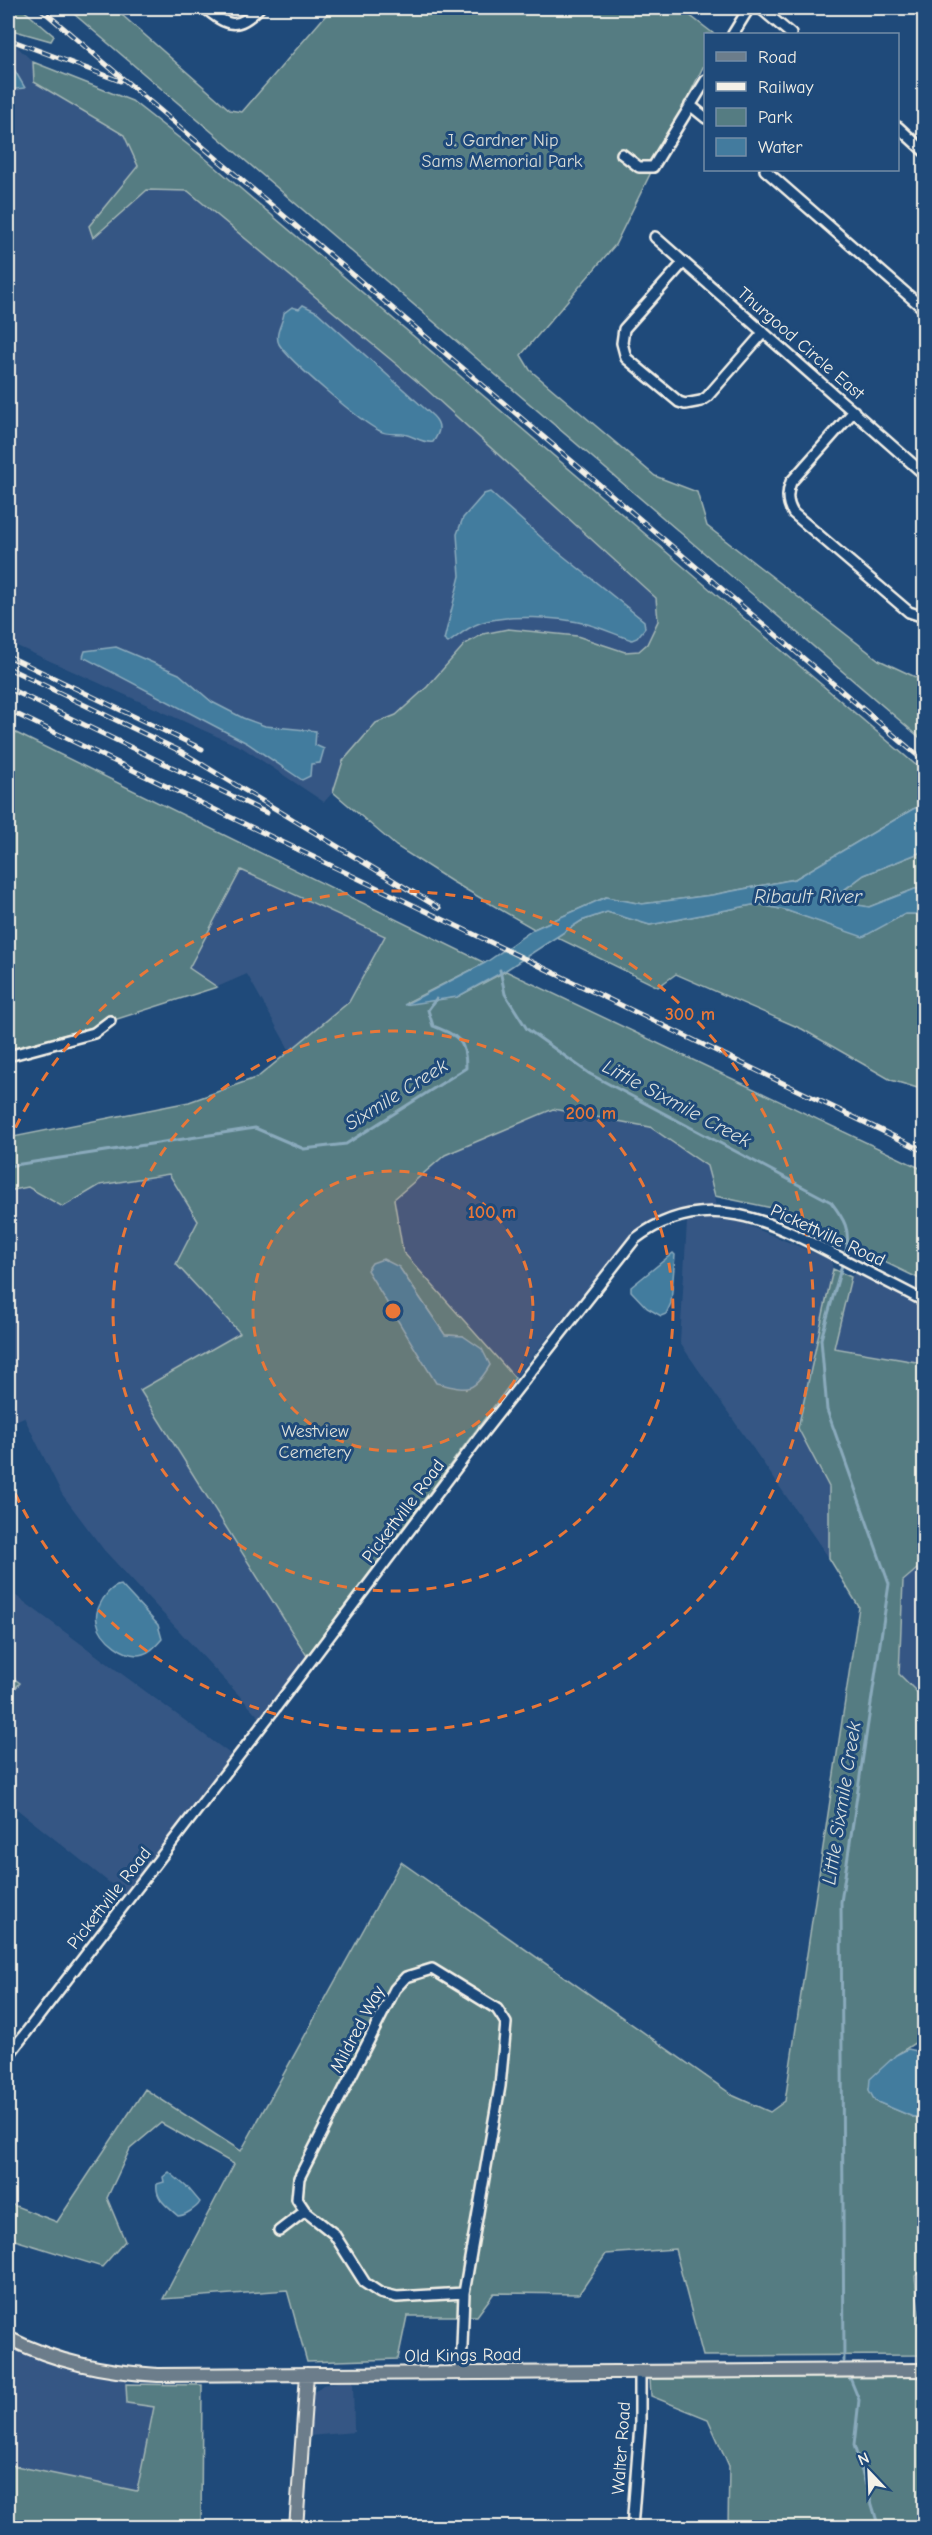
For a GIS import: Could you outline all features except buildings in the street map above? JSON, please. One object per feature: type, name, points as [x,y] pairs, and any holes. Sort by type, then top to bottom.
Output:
[{"type":"main road","name":"Old Kings Road","points":[[8,2338],[72,2364],[125,2373],[924,2370]]},
{"type":"main road","points":[[296,2528],[307,2374]]},
{"type":"street","points":[[205,8],[219,20],[235,24],[249,18],[258,8]]},
{"type":"street","points":[[734,33],[749,8]]},
{"type":"street","points":[[760,8],[790,33]]},
{"type":"street","points":[[622,154],[639,167],[653,166],[704,82]]},
{"type":"street","points":[[690,105],[704,117]]},
{"type":"street","points":[[899,129],[924,151]]},
{"type":"street","points":[[766,171],[924,309]]},
{"type":"street","name":"Thurgood Circle East","points":[[655,237],[924,474]]},
{"type":"street","points":[[683,263],[624,329],[621,343],[626,358],[679,402],[693,404],[706,397],[763,333]]},
{"type":"street","points":[[854,411],[791,482],[787,496],[792,513],[909,612],[924,617]]},
{"type":"street","points":[[8,1056],[94,1033],[110,1021]]},
{"type":"street","name":"Pickettville Road","points":[[8,2056],[482,1434],[635,1239],[664,1221],[683,1215],[710,1211],[738,1214],[771,1224],[802,1238],[924,1300]]},
{"type":"street","name":"Mildred Way","points":[[305,2211],[297,2199],[299,2178],[390,1999],[405,1977],[432,1969],[497,2009],[506,2024],[500,2086],[464,2294],[461,2373]]},
{"type":"street","points":[[279,2231],[305,2211],[334,2234],[365,2283],[380,2293],[398,2297],[464,2294]]},
{"type":"street","name":"Walter Road","points":[[632,2528],[640,2425],[640,2371]]},
{"type":"shaded area","points":[[8,38],[33,62],[35,82],[124,135],[138,166],[89,226],[94,238],[147,190],[188,191],[425,388],[656,598],[658,621],[647,644],[639,651],[625,652],[577,636],[508,629],[427,687],[396,715],[376,723],[344,761],[333,792],[324,802],[243,748],[8,642]]},
{"type":"shaded area","points":[[241,869],[385,936],[349,1002],[290,1051],[247,974],[217,987],[188,969]]},
{"type":"shaded area","points":[[553,1109],[650,1127],[707,1166],[716,1206],[690,1208],[663,1216],[641,1228],[623,1244],[515,1378],[403,1252],[394,1199],[445,1155]]},
{"type":"shaded area","points":[[169,1174],[198,1221],[176,1264],[241,1333],[140,1390],[307,1656],[261,1719],[104,1550],[62,1494],[24,1417],[8,1424],[8,1191],[28,1187],[63,1207],[100,1185]]},
{"type":"shaded area","points":[[707,1219],[740,1222],[831,1260],[833,1269],[798,1428],[829,1487],[829,1558],[680,1343],[687,1222]]},
{"type":"shaded area","points":[[855,1273],[924,1309],[924,1363],[833,1349],[851,1277]]},
{"type":"shaded area","points":[[924,1563],[924,1699],[899,1674],[903,1581]]},
{"type":"shaded area","points":[[8,1590],[233,1756],[125,1895],[8,1802],[8,1696],[19,1683],[8,1674]]},
{"type":"shaded area","points":[[17,2349],[90,2374],[126,2379],[127,2403],[154,2407],[137,2492],[8,2466],[8,2363]]},
{"type":"shaded area","points":[[353,2379],[354,2432],[309,2436],[314,2392],[323,2385]]},
{"type":"green space","points":[[8,8],[21,8],[54,36],[51,41],[8,29]]},
{"type":"green space","name":"J. Gardner Nip Sams Memorial Park","points":[[67,8],[114,8],[230,110],[242,112],[332,8],[680,8],[713,33],[704,33],[704,65],[615,245],[521,355],[530,370],[655,476],[697,492],[707,526],[879,660],[924,681],[924,741]]},
{"type":"green space","points":[[33,62],[132,101],[206,159],[924,772],[924,805],[913,809],[795,879],[712,895],[642,904],[606,897],[534,929],[396,846],[333,792],[343,761],[376,723],[396,715],[427,687],[465,644],[483,634],[508,629],[577,636],[625,652],[639,651],[647,644],[658,621],[656,598],[425,388],[188,191],[147,190],[93,238],[89,226],[138,166],[124,135],[34,82]]},
{"type":"green space","name":"Westview Cemetery","points":[[8,729],[485,963],[406,1003],[457,997],[506,971],[924,1170],[924,1281],[772,1208],[715,1196],[707,1166],[650,1127],[553,1109],[445,1155],[394,1199],[403,1252],[515,1378],[307,1656],[140,1390],[240,1333],[176,1264],[198,1221],[169,1174],[100,1185],[63,1207],[28,1187],[8,1191],[8,1138],[189,1102],[258,1077],[349,1002],[385,936],[241,870],[189,968],[217,987],[86,1029],[8,1050]],"holes":[[[399,1267],[445,1335],[463,1336],[466,1390]]]},
{"type":"green space","points":[[924,851],[924,889],[915,889],[869,907],[830,901],[864,875]]},
{"type":"green space","points":[[757,904],[785,910],[863,936],[905,914],[924,914],[924,1090],[891,1080],[802,1029],[676,974],[658,987],[556,937],[581,921],[607,912],[650,925]]},
{"type":"green space","points":[[833,1269],[851,1277],[834,1348],[922,1363],[924,1370],[924,1563],[903,1581],[899,1674],[924,1699],[924,2037],[896,2055],[869,2089],[875,2101],[913,2117],[924,2116],[924,2268],[915,2276],[923,2355],[703,2356],[675,2249],[606,2254],[579,2294],[494,2293],[477,2316],[407,2316],[398,2359],[307,2362],[287,2290],[163,2299],[234,2164],[161,2123],[130,2149],[107,2198],[125,2241],[102,2267],[8,2238],[8,2203],[57,2222],[145,2089],[241,2151],[401,1862],[734,2096],[770,2112],[785,2101],[859,1607],[829,1558],[829,1487],[798,1428]]},
{"type":"green space","points":[[8,1674],[20,1683],[8,1696]]},
{"type":"green space","points":[[924,2377],[924,2528],[728,2527],[729,2466],[708,2419],[651,2396],[650,2379]]},
{"type":"green space","points":[[126,2384],[202,2385],[201,2527],[8,2527],[8,2466],[11,2465],[137,2491],[154,2407],[127,2403]]},
{"type":"water","points":[[8,59],[25,88],[8,90]]},
{"type":"water","points":[[303,305],[317,312],[433,416],[438,422],[439,429],[433,442],[380,431],[358,416],[296,364],[279,344],[278,332],[284,313],[292,307],[299,309]]},
{"type":"water","points":[[490,492],[552,547],[644,621],[645,628],[637,638],[632,640],[576,622],[548,618],[504,618],[480,623],[467,629],[448,643],[444,640],[460,576],[457,534],[463,518],[484,494]]},
{"type":"water","points":[[116,647],[179,674],[212,702],[243,718],[265,726],[316,731],[315,745],[324,749],[320,763],[311,764],[310,776],[302,780],[247,743],[83,657],[85,651]]},
{"type":"water","name":"Ribault River","points":[[924,805],[924,851],[864,875],[830,900],[869,907],[915,889],[924,889],[924,914],[905,914],[863,937],[785,910],[757,904],[650,925],[607,912],[581,921],[506,970],[457,997],[404,1005],[485,963],[534,929],[606,897],[642,904],[712,895],[795,879],[913,809]]},
{"type":"water","points":[[673,1253],[675,1255],[671,1303],[666,1314],[661,1316],[647,1308],[631,1291],[631,1287]]},
{"type":"water","points":[[383,1259],[399,1267],[445,1335],[463,1336],[482,1349],[490,1365],[473,1386],[462,1388],[436,1383],[367,1270],[372,1263]]},
{"type":"water","points":[[121,1585],[158,1625],[162,1639],[146,1653],[136,1655],[122,1651],[108,1641],[99,1628],[97,1615],[100,1604],[111,1590]]},
{"type":"water","points":[[908,2049],[917,2051],[922,2063],[924,2112],[922,2116],[913,2117],[875,2101],[869,2090],[870,2079],[896,2055]]},
{"type":"water","points":[[169,2172],[200,2202],[181,2216],[166,2205],[158,2194],[157,2184],[164,2182],[163,2177]]},
{"type":"waterway","name":"Little Sixmile Creek","points":[[500,970],[505,994],[527,1029],[590,1074],[831,1202],[840,1214],[847,1231],[846,1252]]},
{"type":"waterway","name":"Sixmile Creek","points":[[8,1166],[255,1128],[304,1149],[346,1144],[466,1068],[466,1058],[459,1040],[433,1026],[428,1010],[436,999]]},
{"type":"waterway","name":"Little Sixmile Creek","points":[[842,1265],[821,1339],[827,1410],[889,1584],[841,1902],[844,2361]]},
{"type":"waterway","name":"Little Sixmile Creek","points":[[850,2378],[859,2400],[854,2445],[879,2528]]},
{"type":"railway","points":[[40,8],[924,761]]},
{"type":"railway","points":[[8,39],[120,81]]},
{"type":"railway","points":[[8,656],[202,749]]},
{"type":"railway","points":[[8,668],[180,751],[439,908]]},
{"type":"railway","points":[[8,688],[267,813]]},
{"type":"railway","points":[[8,710],[924,1151]]}]
